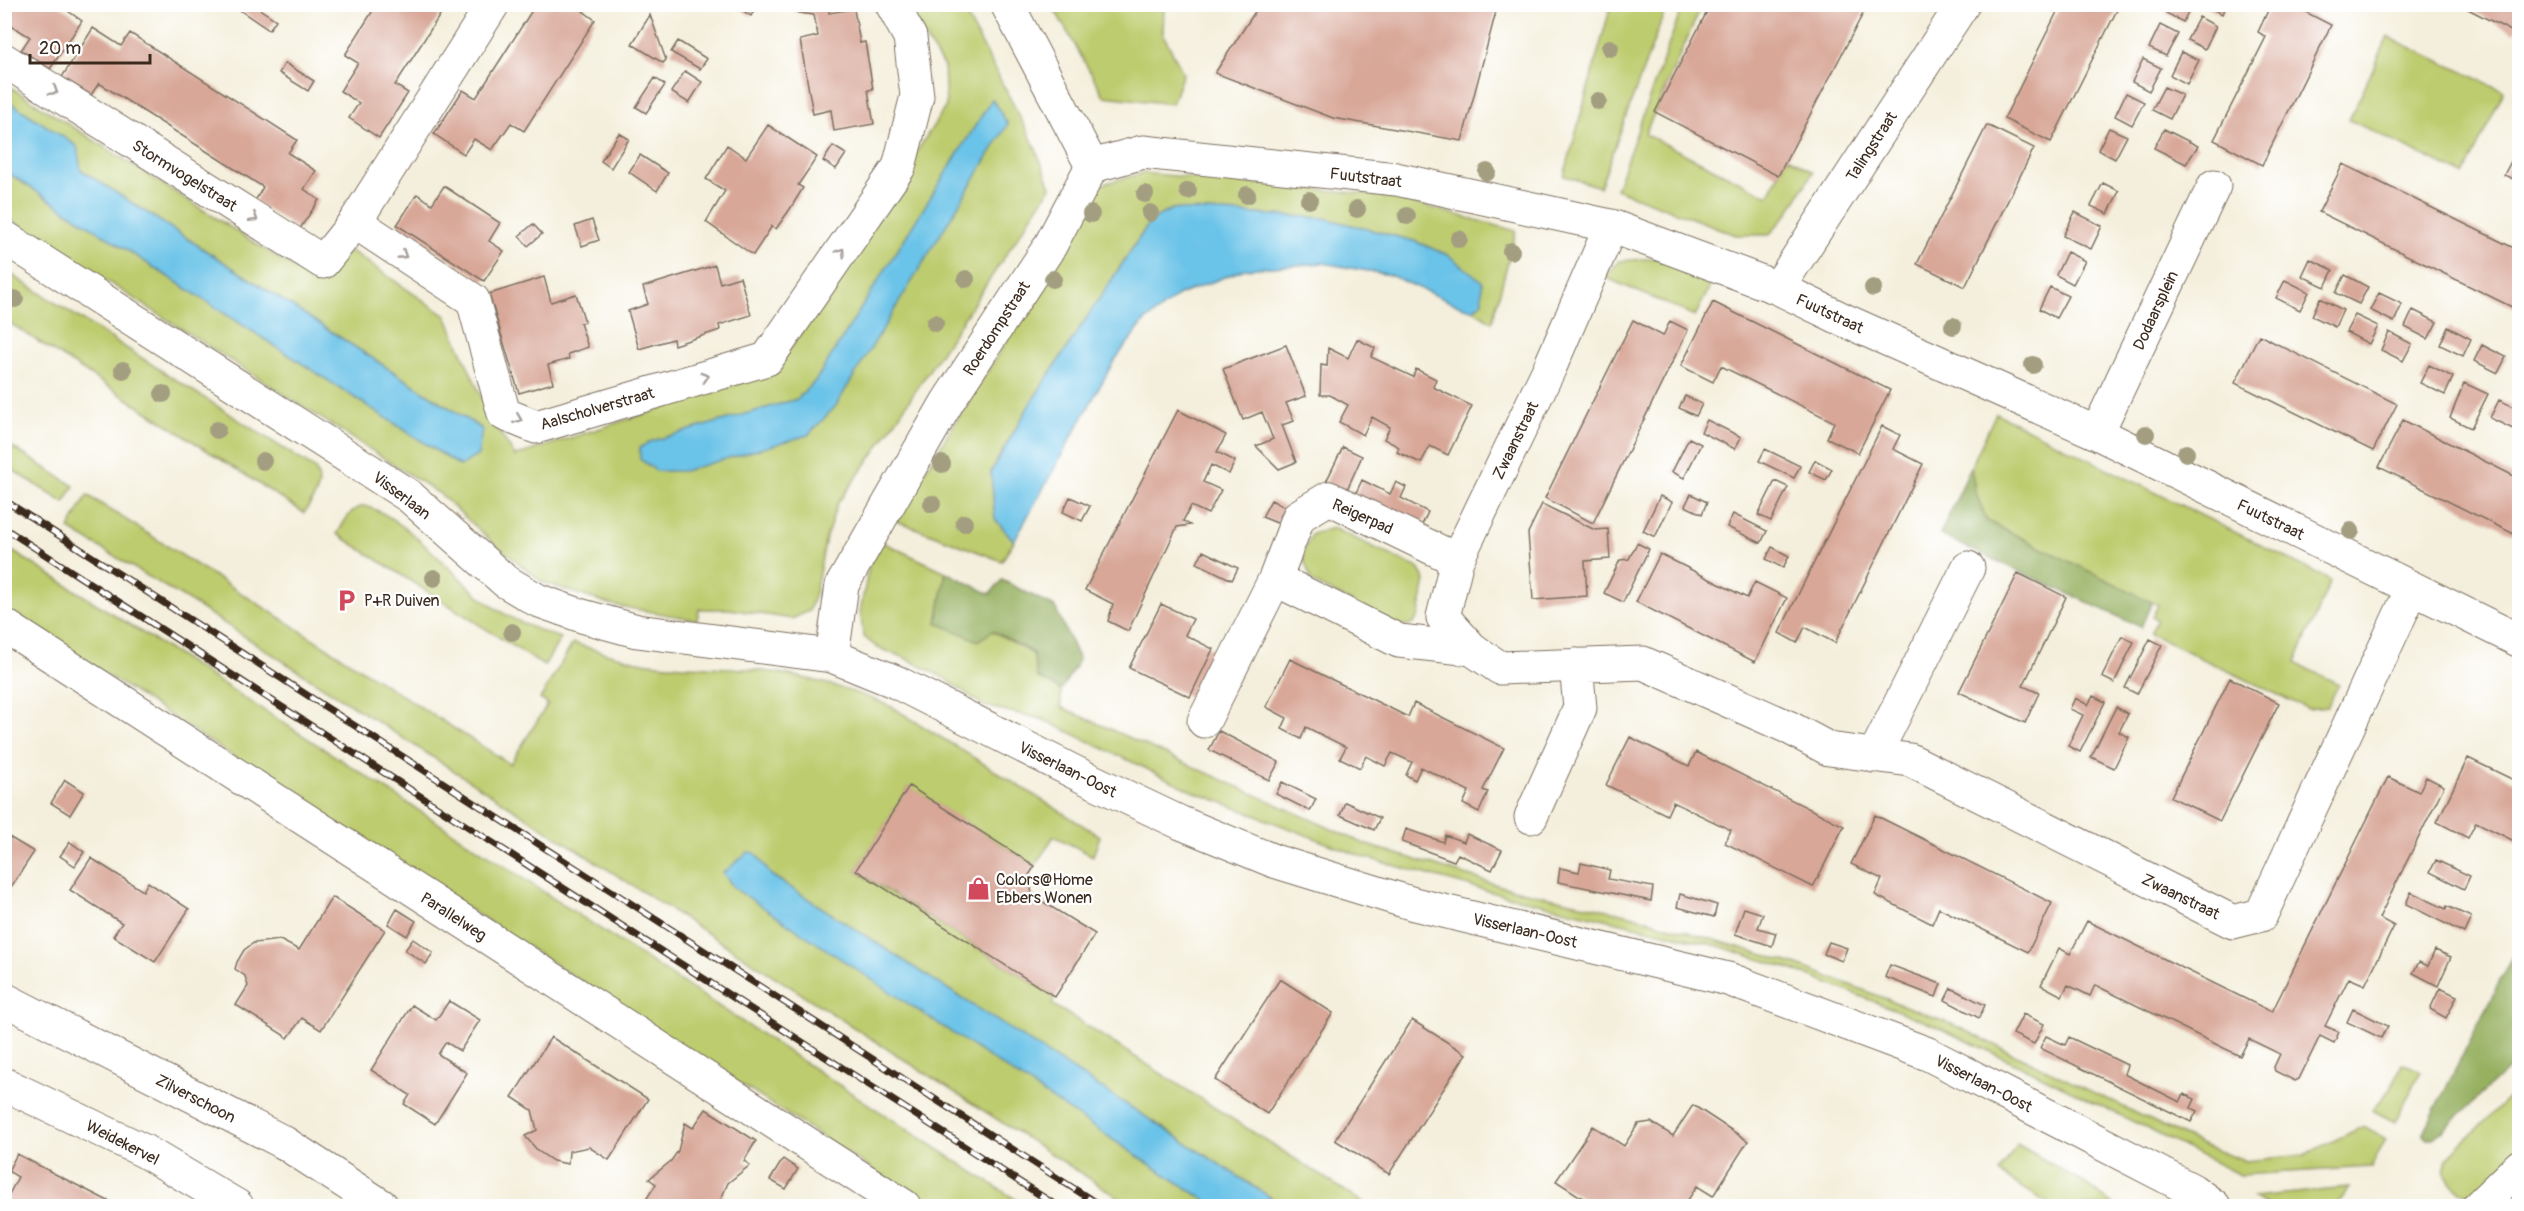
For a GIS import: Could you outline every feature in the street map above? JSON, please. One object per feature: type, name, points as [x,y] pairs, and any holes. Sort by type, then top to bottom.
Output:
[{"type":"street","points":[[355,222],[493,4]]},
{"type":"street","name":"Aalscholverstraat","points":[[355,222],[472,300],[504,414],[536,426],[767,359],[899,167],[917,96],[910,37],[892,4]]},
{"type":"street","points":[[1007,4],[1092,166]]},
{"type":"street","name":"Talingstraat","points":[[1778,288],[1963,4]]},
{"type":"street","name":"Stormvogelstraat","points":[[4,60],[323,262],[355,222]]},
{"type":"street","name":"Fuutstraat","points":[[1092,166],[1143,153],[1396,179],[1611,226],[1778,288],[1844,320],[2097,433],[2520,641]]},
{"type":"street","name":"Roerdompstraat","points":[[832,656],[842,585],[948,401],[1050,246],[1092,166]]},
{"type":"street","name":"Dodaarsplein","points":[[2097,433],[2214,186]]},
{"type":"street","name":"Zwaanstraat","points":[[1611,226],[1550,367],[1457,560],[1443,617],[1472,650],[1500,668],[1643,663],[1788,727],[1829,749],[1910,760],[2233,922],[2261,915],[2412,589]]},
{"type":"street","name":"Visserlaan","points":[[4,237],[410,496],[505,581],[537,600],[582,616],[637,631],[832,656]]},
{"type":"street","name":"Reigerpad","points":[[1275,579],[1299,516],[1329,498],[1457,560]]},
{"type":"street","points":[[1874,756],[1968,568]]},
{"type":"street","points":[[1204,721],[1275,579]]},
{"type":"street","name":"Zwaanstraat","points":[[1275,579],[1399,641],[1472,650]]},
{"type":"street","name":"Parallelweg","points":[[4,625],[904,1206]]},
{"type":"street","name":"Visserlaan-Oost","points":[[832,656],[896,682],[1182,824],[1274,861],[1414,904],[1728,979],[1928,1054],[2192,1190],[2214,1206]]},
{"type":"street","points":[[1531,817],[1580,708],[1576,665]]},
{"type":"street","name":"Zilverschoon","points":[[4,999],[283,1142],[382,1206]]},
{"type":"street","name":"Weidekervel","points":[[4,1084],[144,1150],[237,1206]]},
{"type":"street","points":[[2479,1206],[2520,1166]]},
{"type":"green space","points":[[904,5],[961,5],[1033,142],[1051,187],[877,449],[837,504],[825,542],[815,594],[809,611],[792,619],[729,609],[699,609],[697,620],[612,605],[542,582],[490,540],[440,494],[5,216],[5,171],[460,466],[481,428],[81,170],[76,146],[5,99],[4,83],[313,280],[351,251],[446,316],[492,421],[515,456],[776,371],[946,106],[944,67]]},
{"type":"green space","points":[[1052,5],[1164,5],[1163,34],[1183,73],[1172,104],[1104,96]]},
{"type":"green space","points":[[1611,5],[1667,5],[1600,187],[1564,176]]},
{"type":"green space","points":[[1683,5],[1702,5],[1645,134],[1768,196],[1788,157],[1813,172],[1788,213],[1769,235],[1736,235],[1616,189]]},
{"type":"green space","points":[[2388,37],[2504,91],[2464,175],[2349,120]]},
{"type":"green space","points":[[1143,173],[1389,196],[1516,231],[1492,322],[1473,310],[1482,302],[1448,255],[1414,241],[1324,218],[1172,209],[1151,220],[1030,404],[991,471],[995,518],[1014,541],[1002,561],[894,520],[1063,251],[1098,185]]},
{"type":"green space","points":[[1655,258],[1714,279],[1695,316],[1604,277],[1620,261]]},
{"type":"green space","points":[[4,270],[314,468],[319,480],[317,492],[304,513],[5,320]]},
{"type":"green space","points":[[1996,413],[2331,580],[2295,663],[2339,684],[2327,707],[2308,709],[2150,634],[2157,620],[2152,617],[2158,605],[1987,521],[1975,491],[1971,467]]},
{"type":"green space","points":[[4,442],[74,486],[64,503],[5,465]]},
{"type":"green space","points":[[1971,467],[1975,491],[1987,521],[2152,602],[2141,627],[1940,535]]},
{"type":"green space","points":[[87,495],[510,764],[548,704],[540,699],[573,643],[649,663],[750,669],[813,680],[845,689],[892,707],[1100,836],[1093,856],[1054,836],[1035,866],[909,787],[856,871],[1055,997],[1052,1004],[1369,1206],[1284,1206],[771,875],[755,853],[724,873],[1228,1206],[1132,1206],[194,604],[69,529]]},
{"type":"green space","points":[[363,506],[377,510],[409,531],[471,588],[501,612],[540,631],[561,638],[544,666],[337,534],[351,513]]},
{"type":"green space","points":[[1333,528],[1418,568],[1425,580],[1419,615],[1414,623],[1401,627],[1312,582],[1302,555],[1312,534]]},
{"type":"green space","points":[[882,542],[946,572],[937,623],[993,631],[1033,654],[1038,677],[1061,690],[1061,707],[1365,844],[1504,887],[1635,916],[1798,965],[1954,1025],[2200,1144],[2244,1161],[2304,1155],[2364,1126],[2386,1139],[2371,1167],[2240,1175],[2017,1064],[1926,1022],[1796,971],[1718,946],[1491,892],[1363,857],[1195,792],[1042,719],[984,706],[944,678],[903,657],[878,648],[864,637],[860,612],[869,566]]},
{"type":"green space","points":[[4,546],[389,791],[1026,1206],[929,1206],[5,609]]},
{"type":"green space","points":[[946,572],[990,594],[1002,580],[1055,607],[1079,660],[1061,690],[1037,677],[1033,653],[993,631],[978,641],[937,623]]},
{"type":"green space","points":[[2519,943],[2519,1059],[2441,1132],[2433,1138],[2427,1138],[2423,1134]]},
{"type":"green space","points":[[2402,1063],[2421,1071],[2395,1122],[2372,1110],[2391,1088]]},
{"type":"green space","points":[[2519,1087],[2519,1149],[2475,1196],[2460,1192],[2444,1173],[2447,1158]]},
{"type":"green space","points":[[2017,1144],[2086,1184],[2115,1206],[2052,1206],[1999,1173]]},
{"type":"green space","points":[[2349,1188],[2335,1206],[2269,1206],[2252,1197]]},
{"type":"water","points":[[5,99],[77,146],[81,170],[482,429],[478,455],[460,466],[5,171]]},
{"type":"water","points":[[992,99],[1008,124],[835,407],[808,435],[684,471],[656,471],[640,459],[640,448],[649,442],[797,399],[816,380]]},
{"type":"water","points":[[1172,209],[1324,218],[1414,241],[1448,255],[1482,281],[1482,302],[1473,310],[1390,275],[1323,263],[1245,269],[1179,295],[1144,322],[1114,361],[1014,541],[995,519],[991,472],[1030,404],[1151,220]]},
{"type":"water","points":[[748,852],[755,853],[771,875],[1284,1206],[1214,1206],[1151,1165],[734,888],[723,873]]},
{"type":"building","points":[[4,4],[58,4],[82,21],[50,69],[21,50],[30,37],[4,21]]},
{"type":"building","points":[[245,4],[252,4],[276,20],[269,30],[241,11]]},
{"type":"building","points":[[377,4],[447,4],[395,85],[408,93],[379,138],[349,118],[359,103],[340,91],[358,63],[345,55]]},
{"type":"building","points":[[536,4],[587,4],[583,11],[595,20],[524,131],[511,123],[492,150],[474,139],[464,154],[434,134],[463,90],[476,98]]},
{"type":"building","points":[[732,4],[758,4],[751,16]]},
{"type":"building","points":[[1260,4],[1498,4],[1462,141],[1333,118],[1215,73]]},
{"type":"building","points":[[1711,4],[1868,4],[1778,176],[1655,112]]},
{"type":"building","points":[[2061,4],[2120,4],[2051,142],[2004,119]]},
{"type":"building","points":[[2170,4],[2192,4],[2183,22],[2166,13]]},
{"type":"building","points":[[2203,4],[2226,4],[2222,14]]},
{"type":"building","points":[[2271,4],[2290,4],[2331,25],[2262,165],[2214,140],[2266,37],[2258,32]]},
{"type":"building","points":[[2458,4],[2520,4],[2520,24],[2515,33]]},
{"type":"building","points":[[785,5],[825,5],[828,6],[829,13],[854,9],[860,43],[865,42],[873,89],[868,90],[874,124],[834,131],[831,110],[813,114],[800,40],[818,36],[814,15],[799,13]]},
{"type":"building","points":[[650,15],[666,60],[663,63],[632,44]]},
{"type":"building","points":[[2199,17],[2216,26],[2205,49],[2187,40]]},
{"type":"building","points":[[2160,25],[2178,34],[2166,56],[2149,48]]},
{"type":"building","points":[[93,28],[121,46],[130,33],[297,140],[288,153],[316,171],[304,189],[319,200],[299,230],[255,201],[263,187],[99,83],[91,95],[62,77]]},
{"type":"building","points":[[678,41],[707,59],[700,69],[671,52]]},
{"type":"building","points":[[2181,52],[2199,60],[2187,84],[2170,75]]},
{"type":"building","points":[[2143,59],[2161,68],[2149,91],[2132,82]]},
{"type":"building","points":[[285,63],[314,81],[308,91],[279,73]]},
{"type":"building","points":[[685,71],[702,82],[689,103],[671,92]]},
{"type":"building","points":[[655,78],[665,85],[646,113],[636,107]]},
{"type":"building","points":[[2164,87],[2182,95],[2170,119],[2152,110]]},
{"type":"building","points":[[2126,93],[2144,102],[2132,125],[2115,116]]},
{"type":"building","points":[[768,125],[817,157],[798,185],[803,188],[790,209],[776,229],[772,226],[753,255],[706,222],[725,191],[706,179],[727,145],[746,158]]},
{"type":"building","points":[[1987,125],[2034,148],[1965,287],[1917,264]]},
{"type":"building","points":[[2109,128],[2127,136],[2115,159],[2098,150]]},
{"type":"building","points":[[2164,129],[2198,146],[2186,164],[2154,148]]},
{"type":"building","points":[[619,133],[629,139],[611,168],[601,161]]},
{"type":"building","points":[[2520,144],[2520,182],[2504,175]]},
{"type":"building","points":[[833,146],[846,154],[836,169],[823,161]]},
{"type":"building","points":[[640,155],[668,173],[657,191],[629,172]]},
{"type":"building","points":[[2343,164],[2520,251],[2520,311],[2319,212]]},
{"type":"building","points":[[2103,183],[2119,191],[2108,214],[2091,206]]},
{"type":"building","points":[[444,186],[500,223],[489,241],[504,251],[484,281],[397,225],[417,194],[432,204]]},
{"type":"building","points":[[2075,212],[2102,226],[2091,249],[2063,236]]},
{"type":"building","points":[[592,220],[599,240],[582,246],[575,226]]},
{"type":"building","points":[[533,224],[542,234],[528,246],[519,236]]},
{"type":"building","points":[[2067,252],[2085,261],[2073,284],[2056,275]]},
{"type":"building","points":[[2310,259],[2333,270],[2325,287],[2302,276]]},
{"type":"building","points":[[715,265],[720,283],[740,277],[751,315],[719,325],[720,330],[674,345],[673,339],[639,349],[628,311],[648,304],[643,287]]},
{"type":"building","points":[[2345,275],[2368,287],[2359,304],[2336,293]]},
{"type":"building","points":[[544,277],[551,302],[576,294],[585,322],[580,323],[588,347],[568,354],[569,359],[548,365],[553,383],[519,393],[489,294]]},
{"type":"building","points":[[2285,280],[2309,292],[2300,310],[2276,298]]},
{"type":"building","points":[[2050,287],[2068,296],[2056,318],[2039,309]]},
{"type":"building","points":[[2379,293],[2402,304],[2394,322],[2370,310]]},
{"type":"building","points":[[2320,298],[2343,310],[2335,327],[2312,316]]},
{"type":"building","points":[[1713,302],[1890,390],[1858,453],[1827,438],[1834,422],[1721,366],[1713,382],[1681,366]]},
{"type":"building","points":[[2413,310],[2437,322],[2428,339],[2405,327]]},
{"type":"building","points":[[2355,315],[2378,326],[2369,344],[2346,332]]},
{"type":"building","points":[[1633,320],[1663,336],[1670,321],[1688,330],[1593,523],[1545,498]]},
{"type":"building","points":[[2448,327],[2471,339],[2463,356],[2440,345]]},
{"type":"building","points":[[2389,332],[2412,344],[2403,361],[2381,350]]},
{"type":"building","points":[[2259,335],[2397,404],[2373,451],[2235,383]]},
{"type":"building","points":[[1357,339],[1375,348],[1371,357],[1413,377],[1416,369],[1436,379],[1433,387],[1472,406],[1448,455],[1430,446],[1421,463],[1397,452],[1399,447],[1384,439],[1390,427],[1372,417],[1363,435],[1339,422],[1348,405],[1330,395],[1320,395],[1321,365],[1327,366],[1328,348],[1348,358]]},
{"type":"building","points":[[1286,345],[1306,396],[1286,403],[1294,421],[1282,425],[1296,462],[1279,469],[1256,446],[1273,439],[1262,412],[1243,420],[1223,369]]},
{"type":"building","points":[[2482,345],[2506,357],[2498,373],[2474,361]]},
{"type":"building","points":[[2429,365],[2453,377],[2445,395],[2420,383]]},
{"type":"building","points":[[2464,383],[2488,394],[2471,428],[2450,418]]},
{"type":"building","points":[[1685,396],[1702,404],[1696,416],[1679,408]]},
{"type":"building","points":[[2499,400],[2520,410],[2520,417],[2513,429],[2490,418]]},
{"type":"building","points":[[1178,410],[1226,435],[1217,452],[1235,461],[1229,474],[1211,465],[1203,482],[1221,490],[1208,514],[1191,506],[1183,521],[1190,525],[1177,527],[1128,631],[1108,621],[1113,604],[1085,590]]},
{"type":"building","points":[[1707,420],[1741,437],[1735,449],[1701,432]]},
{"type":"building","points":[[2403,420],[2520,479],[2520,537],[2379,467]]},
{"type":"building","points":[[1882,426],[1900,435],[1893,449],[1923,464],[1835,643],[1805,627],[1797,643],[1779,633]]},
{"type":"building","points":[[1689,438],[1701,444],[1684,478],[1672,472]]},
{"type":"building","points":[[1343,447],[1362,456],[1345,494],[1325,484]]},
{"type":"building","points":[[1765,449],[1800,466],[1794,478],[1759,461]]},
{"type":"building","points":[[1815,460],[1832,469],[1826,480],[1809,472]]},
{"type":"building","points":[[1362,480],[1390,494],[1396,482],[1406,487],[1401,498],[1428,512],[1419,531],[1354,497]]},
{"type":"building","points":[[1775,481],[1788,487],[1771,521],[1758,515]]},
{"type":"building","points":[[1691,494],[1707,502],[1702,514],[1685,506]]},
{"type":"building","points":[[1660,496],[1672,502],[1655,537],[1643,531]]},
{"type":"building","points":[[1070,497],[1090,506],[1082,521],[1063,512]]},
{"type":"building","points":[[1271,500],[1285,507],[1277,523],[1262,517]]},
{"type":"building","points":[[1542,504],[1595,530],[1608,529],[1610,559],[1585,561],[1587,596],[1533,600],[1528,533]]},
{"type":"building","points":[[1733,514],[1767,531],[1761,543],[1727,527]]},
{"type":"building","points":[[1637,543],[1649,549],[1623,602],[1604,593],[1620,560],[1629,559]]},
{"type":"building","points":[[1772,547],[1789,556],[1783,568],[1766,559]]},
{"type":"building","points":[[1203,551],[1238,568],[1232,580],[1197,563]]},
{"type":"building","points":[[1660,554],[1747,598],[1755,582],[1787,598],[1755,662],[1636,602]]},
{"type":"building","points":[[2018,573],[2066,597],[2023,686],[2039,693],[2025,723],[1959,692]]},
{"type":"building","points":[[1161,604],[1193,619],[1185,635],[1213,649],[1190,697],[1129,668]]},
{"type":"building","points":[[2122,636],[2134,642],[2114,683],[2102,677]]},
{"type":"building","points":[[2150,639],[2162,645],[2137,694],[2125,688]]},
{"type":"building","points":[[1290,659],[1408,717],[1414,703],[1504,748],[1483,790],[1488,792],[1479,812],[1463,804],[1469,791],[1421,767],[1415,780],[1406,775],[1412,762],[1392,753],[1385,766],[1366,756],[1360,768],[1340,758],[1346,747],[1306,727],[1301,739],[1282,729],[1287,718],[1266,707]]},
{"type":"building","points":[[2230,678],[2279,703],[2220,821],[2171,797]]},
{"type":"building","points":[[2093,696],[2105,702],[2080,752],[2068,746],[2083,715],[2070,709],[2075,698],[2088,705]]},
{"type":"building","points":[[2116,707],[2128,714],[2119,732],[2129,737],[2114,768],[2091,757]]},
{"type":"building","points":[[1219,731],[1279,762],[1269,780],[1209,750]]},
{"type":"building","points":[[1630,737],[1689,766],[1696,752],[1844,826],[1813,887],[1725,843],[1731,830],[1673,802],[1667,815],[1606,785]]},
{"type":"building","points":[[2468,758],[2520,783],[2520,844],[2476,822],[2468,838],[2437,822]]},
{"type":"building","points":[[2388,777],[2419,792],[2426,777],[2444,786],[2379,918],[2394,926],[2365,985],[2349,978],[2325,1026],[2339,1032],[2334,1043],[2320,1036],[2299,1079],[2295,1081],[2275,1071],[2274,1067],[2280,1054],[2249,1039],[2240,1056],[2095,985],[2090,996],[2068,985],[2062,996],[2041,985],[2059,948],[2070,954],[2087,921],[2272,1012]]},
{"type":"building","points":[[65,780],[84,792],[70,815],[51,803]]},
{"type":"building","points":[[1282,782],[1316,799],[1310,811],[1276,794]]},
{"type":"building","points":[[909,786],[1035,866],[1029,875],[1032,895],[1095,934],[1055,997],[856,870]]},
{"type":"building","points":[[1345,802],[1380,818],[1374,830],[1340,815]]},
{"type":"building","points":[[1875,815],[2052,903],[2028,952],[1939,908],[1932,924],[1875,895],[1882,879],[1851,864]]},
{"type":"building","points":[[1406,829],[1443,842],[1445,835],[1464,842],[1467,834],[1502,850],[1492,870],[1458,854],[1454,861],[1402,842]]},
{"type":"building","points":[[4,834],[34,852],[11,887],[4,883]]},
{"type":"building","points":[[70,842],[84,852],[75,866],[60,856]]},
{"type":"building","points":[[91,858],[143,891],[148,882],[189,909],[155,962],[113,936],[122,923],[70,890]]},
{"type":"building","points":[[2436,860],[2470,876],[2464,889],[2430,872]]},
{"type":"building","points":[[1581,863],[1610,870],[1608,879],[1653,887],[1651,901],[1558,882],[1560,868],[1579,872]]},
{"type":"building","points":[[2411,892],[2446,909],[2447,906],[2471,917],[2464,933],[2406,904]]},
{"type":"building","points":[[1680,894],[1717,905],[1714,917],[1677,907]]},
{"type":"building","points":[[332,897],[385,930],[321,1030],[302,1018],[288,1038],[236,1005],[248,986],[245,976],[235,969],[237,962],[244,950],[255,942],[280,940],[299,950]]},
{"type":"building","points":[[1744,908],[1763,914],[1758,928],[1776,933],[1772,946],[1735,934]]},
{"type":"building","points":[[397,909],[416,921],[407,936],[388,924]]},
{"type":"building","points":[[413,939],[433,953],[426,964],[405,950]]},
{"type":"building","points":[[1829,942],[1847,948],[1842,961],[1824,954]]},
{"type":"building","points":[[2435,950],[2451,957],[2438,986],[2413,973],[2419,962],[2428,966]]},
{"type":"building","points":[[1890,965],[1941,984],[1936,997],[1885,977]]},
{"type":"building","points":[[1280,979],[1333,1013],[1267,1114],[1215,1080]]},
{"type":"building","points":[[1951,988],[1985,1005],[1979,1018],[1945,1000]]},
{"type":"building","points":[[2440,988],[2457,996],[2446,1018],[2430,1009]]},
{"type":"building","points":[[449,1001],[480,1020],[460,1051],[446,1042],[438,1054],[467,1073],[435,1124],[404,1104],[410,1095],[371,1070],[412,1005],[436,1020]]},
{"type":"building","points":[[2353,1009],[2388,1026],[2381,1038],[2347,1022]]},
{"type":"building","points":[[2023,1014],[2044,1024],[2034,1044],[2013,1034]]},
{"type":"building","points":[[1412,1020],[1466,1054],[1389,1174],[1335,1140]]},
{"type":"building","points":[[2046,1036],[2065,1045],[2069,1037],[2127,1065],[2124,1074],[2180,1102],[2184,1094],[2195,1099],[2191,1108],[2197,1111],[2191,1122],[2040,1048]]},
{"type":"building","points":[[551,1037],[648,1099],[609,1160],[589,1147],[569,1151],[568,1164],[553,1161],[538,1151],[525,1136],[537,1130],[532,1110],[512,1097]]},
{"type":"building","points":[[1693,1105],[1748,1141],[1713,1196],[1697,1186],[1684,1206],[1595,1206],[1556,1181],[1593,1126],[1624,1146],[1638,1124],[1651,1122],[1673,1136]]},
{"type":"building","points":[[706,1109],[756,1141],[744,1161],[750,1165],[728,1183],[718,1206],[642,1206],[656,1184],[649,1179],[671,1161],[678,1151],[685,1123],[693,1128]]},
{"type":"building","points":[[17,1154],[118,1206],[10,1206],[4,1204],[18,1177],[8,1171]]},
{"type":"building","points":[[783,1159],[798,1169],[786,1189],[770,1180]]},
{"type":"railway","points":[[4,500],[1101,1206]]},
{"type":"railway","points":[[4,528],[1057,1206]]},
{"type":"place","name":"P+R Duiven","points":[[346,600]]},
{"type":"place","name":"Colors@Home Ebbers Wonen","points":[[978,888]]}]
